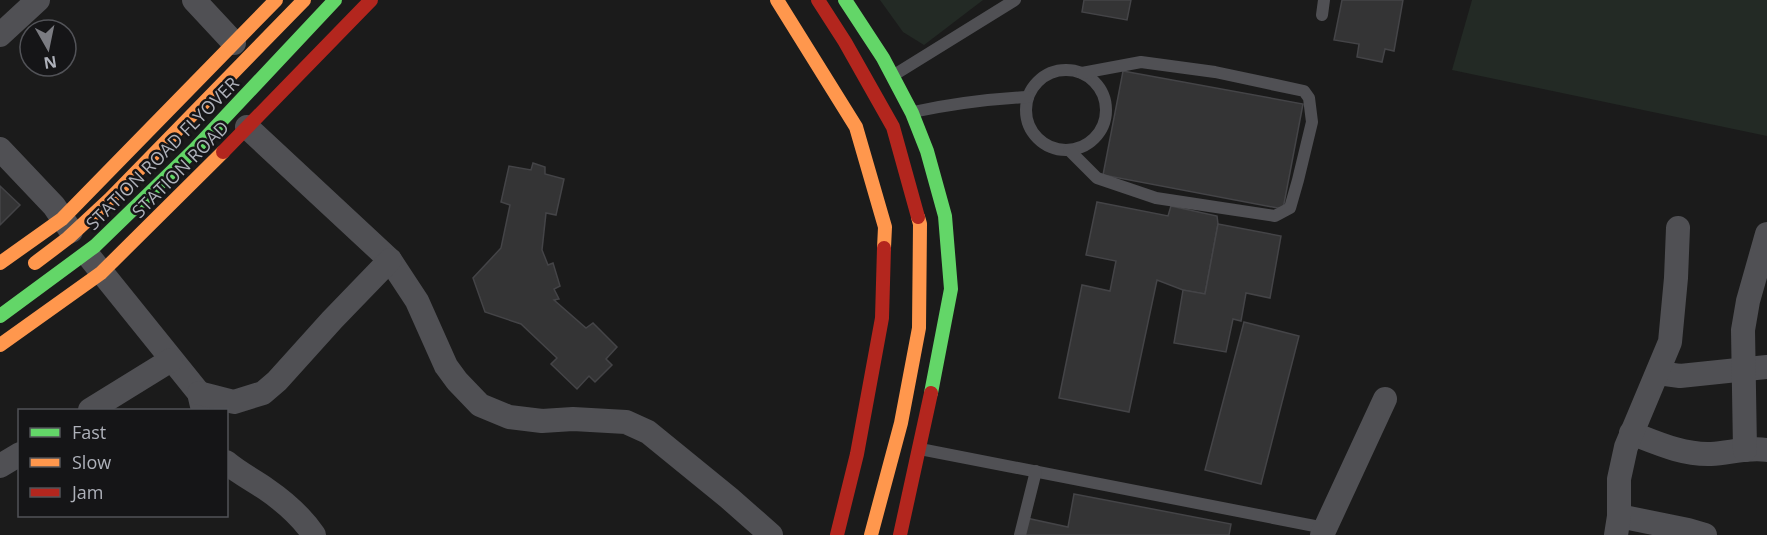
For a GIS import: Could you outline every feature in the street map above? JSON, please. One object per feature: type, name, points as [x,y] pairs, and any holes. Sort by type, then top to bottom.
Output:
[{"type":"main road","points":[[0,263],[62,219],[276,0]]},
{"type":"main road","name":"STATION ROAD FLYOVER","points":[[23,273],[68,238],[110,199],[304,0]]},
{"type":"main road","name":"STATION ROAD FLYOVER","points":[[0,316],[95,246],[194,150],[335,0]]},
{"type":"main road","name":"STATION ROAD","points":[[0,345],[101,273],[371,0]]},
{"type":"main road","points":[[777,0],[853,100],[856,127],[885,227],[882,318],[857,454],[837,535]]},
{"type":"main road","points":[[818,0],[845,42],[893,127],[920,224],[919,328],[901,423],[871,535]]},
{"type":"main road","points":[[845,0],[883,58],[912,113],[927,151],[945,216],[951,289],[939,357],[900,535]]},
{"type":"street","points":[[0,35],[38,0]]},
{"type":"street","points":[[194,0],[234,43]]},
{"type":"street","points":[[247,127],[390,260],[417,301],[446,366],[480,405],[509,417],[542,421],[573,419],[626,422],[648,432],[771,535]]},
{"type":"street","points":[[0,149],[54,206],[101,273],[171,360],[201,402],[234,402],[263,393],[277,381],[390,260]]},
{"type":"street","points":[[1678,228],[1670,342],[1631,433],[1619,479],[1617,525],[1688,530],[1705,535]]},
{"type":"street","points":[[1631,433],[1673,449],[1695,453],[1756,450],[1755,368],[1743,330],[1767,234]]},
{"type":"street","points":[[93,409],[171,360]]},
{"type":"street","points":[[1658,373],[1680,376],[1755,368]]},
{"type":"street","points":[[1324,531],[1384,399]]},
{"type":"street","points":[[0,466],[18,455]]},
{"type":"street","points":[[228,464],[290,506],[306,522],[314,535]]},
{"type":"lane","points":[[853,100],[1015,0]]},
{"type":"lane","points":[[1322,15],[1324,0]]},
{"type":"lane","points":[[1070,150],[1096,178],[1156,198],[1275,216],[1290,208],[1312,122],[1309,98],[1304,91],[1287,87],[1215,72],[1141,62],[1082,73]]},
{"type":"lane","points":[[1069,69],[1082,73],[1093,80],[1101,90],[1106,103],[1106,116],[1102,129],[1083,147],[1070,150],[1056,149],[1044,144],[1034,135],[1028,123],[1025,110],[1028,97],[1043,76],[1069,69]]},
{"type":"lane","points":[[912,113],[947,105],[1028,97]]},
{"type":"lane","points":[[919,449],[1324,531]]},
{"type":"lane","points":[[1020,535],[1036,471]]},
{"type":"shaded area","points":[[880,0],[983,0],[924,45],[903,32]]},
{"type":"shaded area","points":[[1472,0],[1767,0],[1767,136],[1452,70]]},
{"type":"building","points":[[1084,0],[1131,0],[1127,20],[1082,12]]},
{"type":"building","points":[[1342,0],[1403,0],[1394,51],[1385,49],[1382,62],[1357,57],[1359,44],[1334,40]]},
{"type":"building","points":[[1123,71],[1303,104],[1283,209],[1103,175]]},
{"type":"building","points":[[533,163],[545,167],[545,174],[564,179],[556,215],[546,213],[542,250],[548,265],[553,263],[560,286],[554,289],[559,299],[554,300],[586,328],[593,323],[617,347],[606,359],[612,365],[595,382],[589,376],[577,389],[551,364],[557,358],[521,324],[485,312],[473,278],[501,248],[510,205],[501,202],[509,166],[531,170]]},
{"type":"building","points":[[0,186],[20,205],[0,225]]},
{"type":"building","points":[[1097,202],[1168,216],[1171,206],[1217,216],[1218,224],[1205,294],[1183,290],[1157,280],[1129,412],[1059,398],[1082,285],[1110,291],[1116,261],[1086,255]]},
{"type":"building","points":[[1218,224],[1281,236],[1270,298],[1246,293],[1241,321],[1233,319],[1226,352],[1174,343],[1183,290],[1205,294]]},
{"type":"building","points":[[1244,322],[1299,336],[1261,484],[1205,470]]},
{"type":"building","points":[[1074,494],[1231,524],[1229,535],[1023,535],[1026,518],[1068,527]]},
{"type":"traffic: fast","points":[[0,316],[95,246],[194,150],[335,0]]},
{"type":"traffic: fast","points":[[845,0],[883,58],[912,113],[927,151],[945,216],[951,289],[931,393]]},
{"type":"traffic: slow","points":[[0,263],[62,219],[276,0]]},
{"type":"traffic: slow","points":[[35,263],[68,238],[110,199],[304,0]]},
{"type":"traffic: slow","points":[[777,0],[856,127],[885,227],[884,248]]},
{"type":"traffic: slow","points":[[0,345],[101,273],[223,152]]},
{"type":"traffic: slow","points":[[871,535],[901,423],[919,328],[920,224],[918,217]]},
{"type":"traffic: jam","points":[[223,152],[371,0]]},
{"type":"traffic: jam","points":[[818,0],[845,42],[893,127],[918,217]]},
{"type":"traffic: jam","points":[[837,535],[857,454],[882,318],[884,248]]},
{"type":"traffic: jam","points":[[900,535],[931,393]]}]
